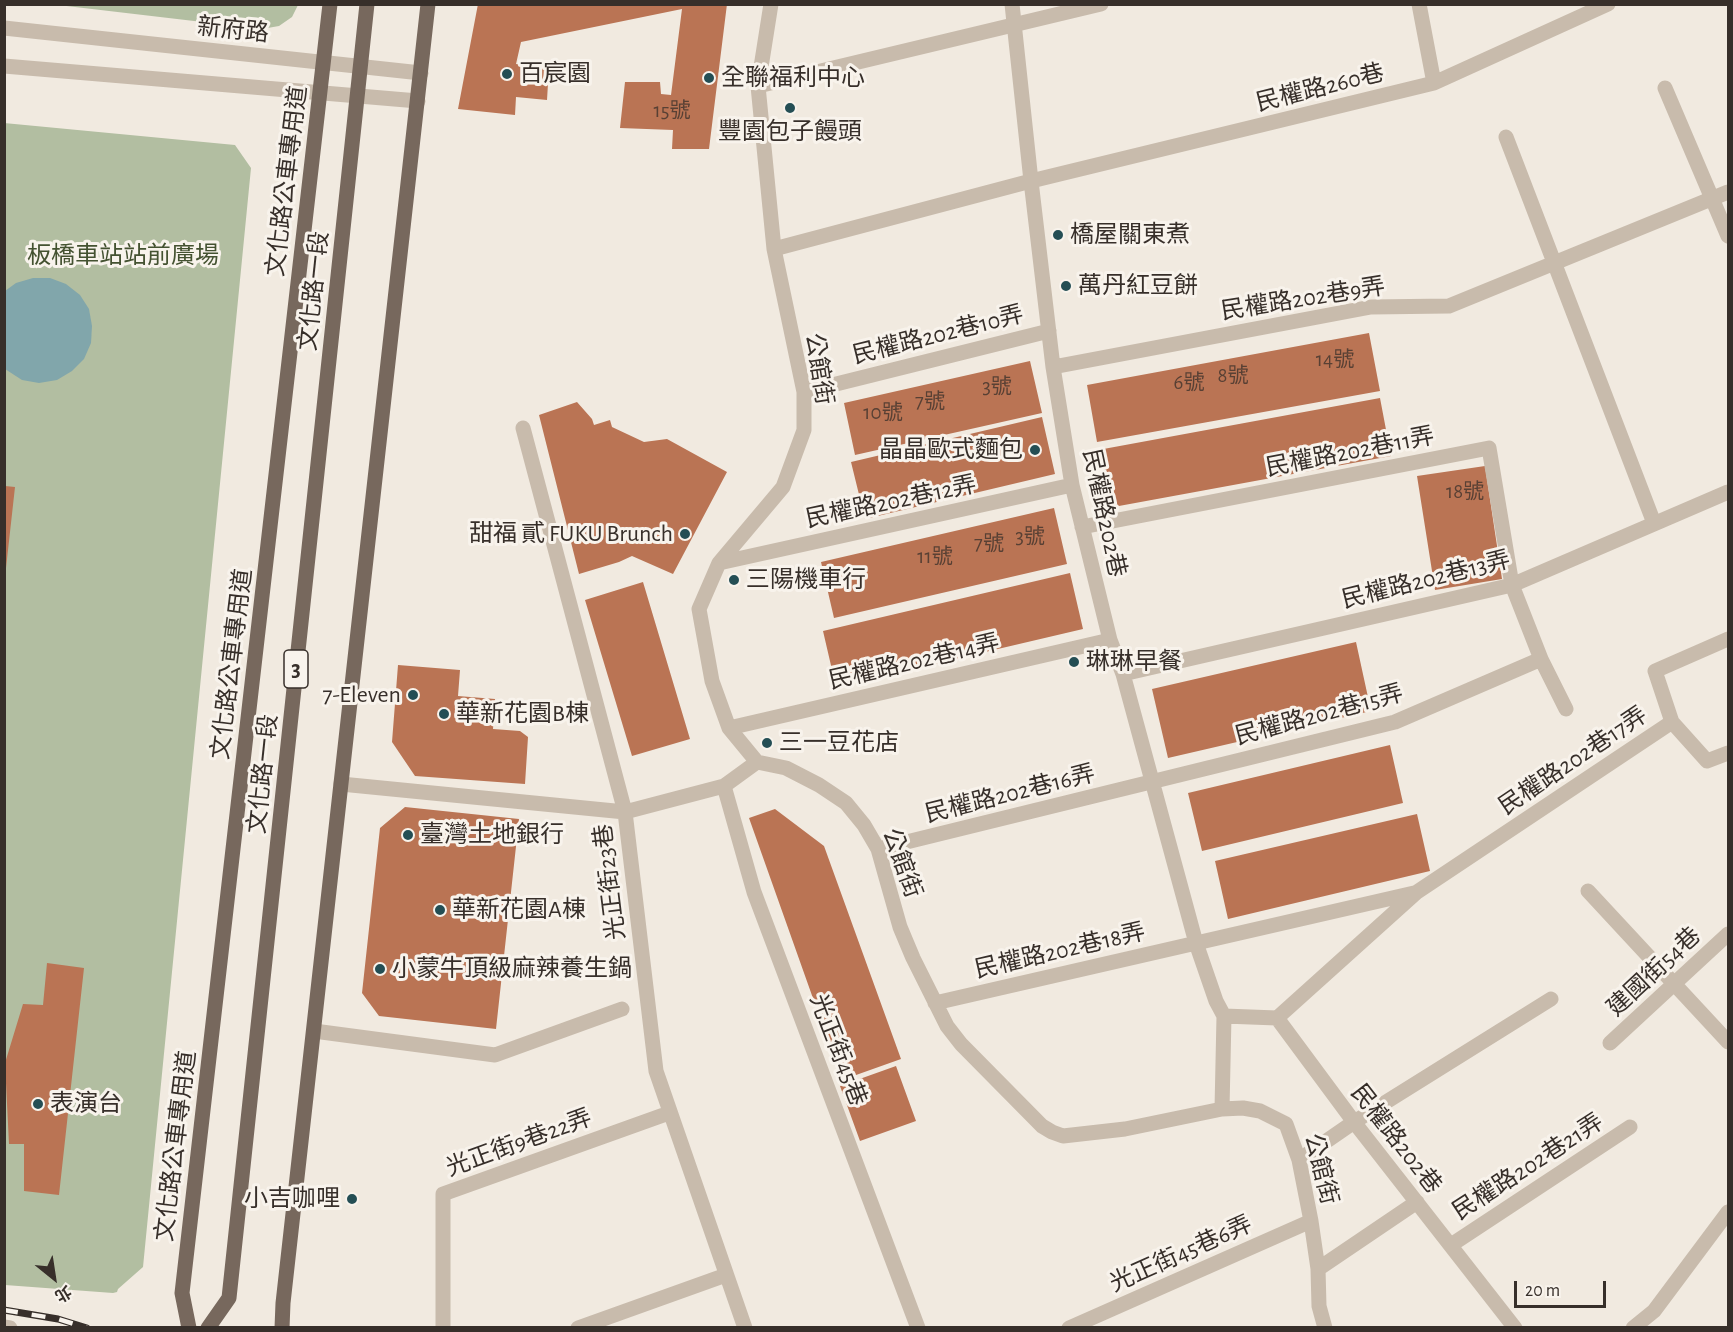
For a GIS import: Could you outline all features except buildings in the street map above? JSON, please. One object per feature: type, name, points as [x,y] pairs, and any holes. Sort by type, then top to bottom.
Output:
[{"type":"main road","name":"文化路公車專用道","points":[[189,1328],[182,1293],[330,4]]},
{"type":"main road","name":"文化路一段","points":[[208,1328],[229,1298],[367,4]]},
{"type":"main road","points":[[282,1328],[428,4]]},
{"type":"street","name":"公館街","points":[[771,4],[758,86],[774,249],[804,392],[804,430],[783,487],[719,563],[699,609],[712,681],[729,728],[757,762],[786,768],[819,785],[846,803],[864,825],[878,849],[900,927],[947,1026],[961,1044],[1042,1126],[1063,1136],[1125,1129],[1222,1109],[1243,1108],[1260,1111],[1286,1124],[1299,1160],[1311,1221],[1318,1269],[1319,1306],[1325,1328]]},
{"type":"street","name":"民權路202巷","points":[[1012,4],[1030,182],[1053,367],[1072,485],[1110,640],[1123,674],[1196,943],[1216,1001],[1224,1016],[1222,1109]]},
{"type":"street","points":[[758,86],[1101,4]]},
{"type":"street","points":[[1419,4],[1434,83]]},
{"type":"street","name":"民權路260巷","points":[[774,249],[1030,182],[1434,83],[1608,4]]},
{"type":"street","name":"新府路","points":[[4,28],[421,73]]},
{"type":"street","points":[[4,66],[418,101]]},
{"type":"street","points":[[1665,88],[1728,236]]},
{"type":"street","points":[[1506,137],[1654,523]]},
{"type":"street","name":"民權路202巷9弄","points":[[1053,367],[1371,307],[1449,306],[1728,192]]},
{"type":"street","name":"民權路202巷10弄","points":[[804,392],[1049,331]]},
{"type":"street","name":"光正街23巷","points":[[523,428],[625,812],[656,1071],[745,1328]]},
{"type":"street","name":"民權路202巷11弄","points":[[1082,527],[1489,448],[1512,585]]},
{"type":"street","name":"民權路202巷12弄","points":[[719,563],[1072,485]]},
{"type":"street","name":"民權路202巷13弄","points":[[1123,674],[1512,585],[1728,492]]},
{"type":"street","points":[[1512,585],[1541,659],[1566,709]]},
{"type":"street","name":"民權路202巷17弄","points":[[1277,1018],[1417,892],[1672,722],[1655,671],[1728,639]]},
{"type":"street","name":"民權路202巷14弄","points":[[729,728],[1110,640]]},
{"type":"street","name":"民權路202巷15弄","points":[[1152,782],[1395,722],[1541,659]]},
{"type":"street","points":[[1672,722],[1707,761],[1728,753]]},
{"type":"street","points":[[341,784],[625,812],[724,786],[757,762]]},
{"type":"street","name":"民權路202巷16弄","points":[[878,849],[1152,782]]},
{"type":"street","name":"光正街45巷","points":[[724,786],[754,892],[918,1328]]},
{"type":"street","points":[[1588,891],[1728,1042]]},
{"type":"street","name":"民權路202巷17弄","points":[[1196,943],[1417,892]]},
{"type":"street","name":"建國街54巷","points":[[1610,1043],[1728,934]]},
{"type":"street","name":"民權路202巷18弄","points":[[935,1004],[1196,943]]},
{"type":"street","points":[[1299,1160],[1354,1122],[1551,999]]},
{"type":"street","points":[[314,1031],[495,1055],[622,1008]]},
{"type":"street","points":[[1224,1016],[1277,1018]]},
{"type":"street","name":"民權路202巷","points":[[1277,1018],[1354,1122],[1451,1245],[1508,1325]]},
{"type":"street","name":"光正街9巷22弄","points":[[443,1328],[442,1194],[669,1113]]},
{"type":"street","name":"民權路202巷21弄","points":[[1451,1245],[1630,1127]]},
{"type":"street","points":[[1318,1269],[1417,1202]]},
{"type":"street","points":[[1633,1328],[1654,1311],[1728,1212]]},
{"type":"street","name":"光正街45巷6弄","points":[[1069,1328],[1311,1221]]},
{"type":"street","points":[[578,1328],[726,1275]]},
{"type":"street","points":[[4,1327],[10,1328]]},
{"type":"green space","points":[[298,4],[292,17],[279,26],[262,29],[58,5]]},
{"type":"green space","name":"板橋車站站前廣場","points":[[4,123],[235,145],[251,168],[143,1267],[117,1292],[113,1293],[5,1285]]},
{"type":"water","points":[[33,278],[50,278],[66,284],[80,295],[89,309],[92,326],[91,343],[84,359],[72,371],[57,380],[39,383],[22,380],[5,369],[5,291],[16,283]]},
{"type":"railway","points":[[4,1310],[58,1319],[87,1328]]},
{"type":"place","name":"百宸園","points":[[507,74]]},
{"type":"place","name":"全聯福利中心","points":[[709,78]]},
{"type":"place","name":"豐園包子饅頭","points":[[790,108]]},
{"type":"place","name":"橋屋關東煮","points":[[1058,235]]},
{"type":"place","name":"萬丹紅豆餅","points":[[1066,286]]},
{"type":"place","name":"晶晶歐式麵包","points":[[1035,450]]},
{"type":"place","name":"甜福 貳 FUKU Brunch","points":[[685,534]]},
{"type":"place","name":"三陽機車行","points":[[734,580]]},
{"type":"place","name":"琳琳早餐","points":[[1074,662]]},
{"type":"place","name":"7-Eleven","points":[[413,695]]},
{"type":"place","name":"華新花園B棟","points":[[444,714]]},
{"type":"place","name":"三一豆花店","points":[[767,743]]},
{"type":"place","name":"臺灣土地銀行","points":[[408,835]]},
{"type":"place","name":"華新花園A棟","points":[[440,910]]},
{"type":"place","name":"小蒙牛頂級麻辣養生鍋","points":[[380,969]]},
{"type":"place","name":"表演台","points":[[38,1104]]},
{"type":"place","name":"小吉咖哩","points":[[352,1199]]}]
